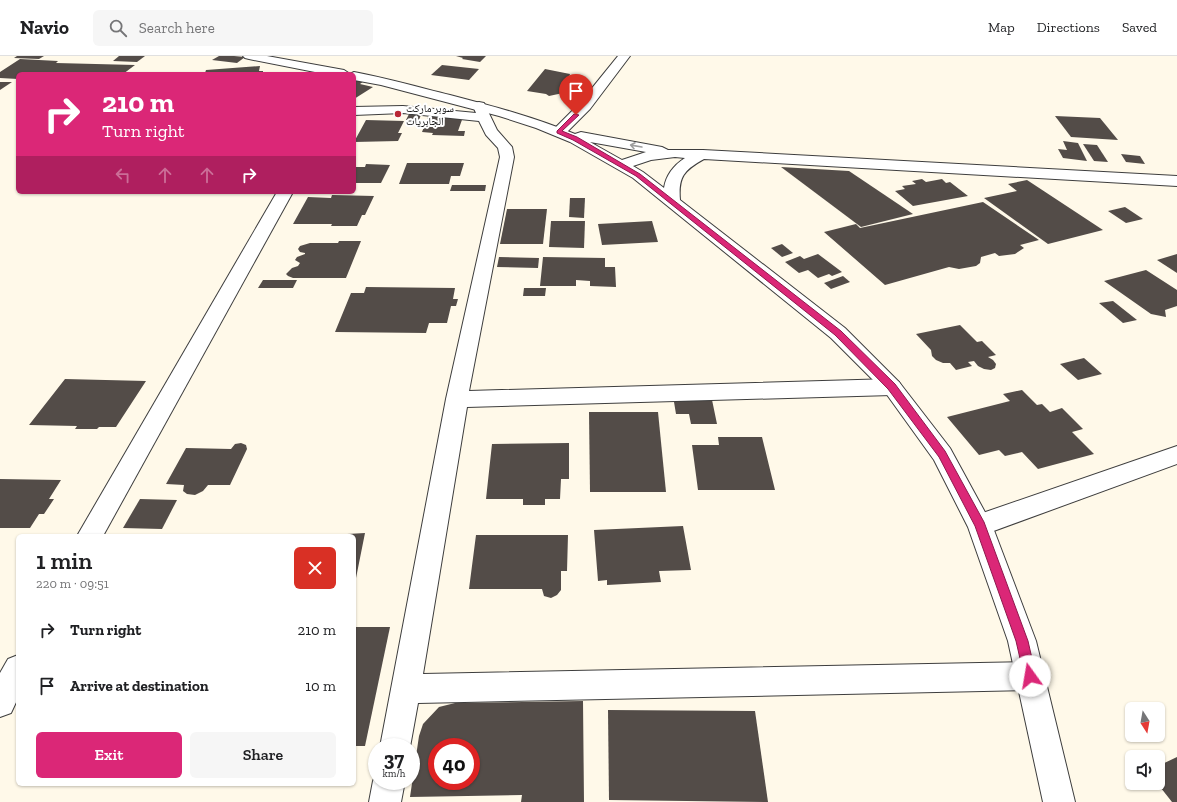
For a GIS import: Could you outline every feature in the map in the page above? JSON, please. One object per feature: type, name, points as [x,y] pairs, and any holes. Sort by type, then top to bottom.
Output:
[{"type":"street","points":[[249,56],[333,72]]},
{"type":"street","points":[[559,132],[584,106],[624,56]]},
{"type":"street","points":[[356,76],[382,81],[481,112],[541,124],[575,139],[627,169],[672,202],[838,333],[892,386],[942,454],[980,525],[1022,641],[1059,802]]},
{"type":"street","points":[[356,111],[481,112]]},
{"type":"street","points":[[397,738],[457,399],[507,157],[504,147],[491,132],[481,112]]},
{"type":"street","points":[[559,132],[675,153],[1043,174],[1177,180]]},
{"type":"street","points":[[627,169],[649,156],[675,153]]},
{"type":"street","points":[[627,169],[698,154]]},
{"type":"street","points":[[672,202],[671,188],[674,178],[688,162],[698,154]]},
{"type":"street","points":[[91,534],[285,194]]},
{"type":"street","points":[[457,399],[892,386]]},
{"type":"street","points":[[980,525],[1177,455]]},
{"type":"street","points":[[0,702],[16,673]]},
{"type":"street","points":[[406,689],[1030,676]]},
{"type":"street","points":[[385,802],[387,790]]},
{"type":"building","points":[[17,56],[44,56],[39,59],[14,58]]},
{"type":"building","points":[[119,56],[145,56],[137,62],[113,61]]},
{"type":"building","points":[[219,56],[245,57],[237,63],[212,60]]},
{"type":"building","points":[[456,56],[486,56],[480,62],[462,59],[463,58]]},
{"type":"building","points":[[20,59],[58,61],[56,63],[135,65],[126,72],[16,72],[16,79],[0,78],[0,72]]},
{"type":"building","points":[[442,65],[479,69],[469,80],[431,75]]},
{"type":"building","points":[[260,66],[259,71],[263,72],[205,72],[206,70]]},
{"type":"building","points":[[545,69],[570,74],[567,82],[569,82],[560,90],[563,93],[549,96],[546,94],[527,91]]},
{"type":"building","points":[[356,79],[364,81],[360,84],[373,87],[356,98]]},
{"type":"building","points":[[0,82],[12,82],[0,90]]},
{"type":"building","points":[[410,112],[422,112],[419,120],[406,120]]},
{"type":"building","points":[[1055,116],[1100,118],[1118,140],[1071,137]]},
{"type":"building","points":[[428,117],[463,117],[458,131],[465,131],[464,136],[432,135],[433,133],[422,132]]},
{"type":"building","points":[[366,120],[404,121],[398,133],[402,133],[398,141],[356,142],[356,138]]},
{"type":"building","points":[[1063,141],[1078,143],[1087,161],[1063,158],[1058,149],[1067,150]]},
{"type":"building","points":[[1083,144],[1097,145],[1108,162],[1094,161]]},
{"type":"building","points":[[1121,154],[1140,156],[1145,164],[1126,162]]},
{"type":"building","points":[[407,163],[464,163],[460,176],[451,176],[449,184],[399,184]]},
{"type":"building","points":[[366,164],[390,165],[381,183],[356,183],[356,167],[365,167]]},
{"type":"building","points":[[781,167],[849,171],[913,214],[861,227]]},
{"type":"building","points":[[922,179],[926,182],[942,179],[946,183],[950,182],[968,196],[913,206],[895,191],[905,189],[902,186],[916,184],[912,181]]},
{"type":"building","points":[[1027,180],[1103,230],[1048,244],[984,198],[1017,191],[1008,184]]},
{"type":"building","points":[[452,185],[486,185],[485,191],[450,191]]},
{"type":"building","points":[[332,195],[374,196],[365,215],[362,215],[357,226],[331,226],[332,224],[293,224],[308,197],[331,198]]},
{"type":"building","points":[[570,198],[585,198],[584,218],[569,217]]},
{"type":"building","points":[[983,202],[1039,240],[1020,245],[1024,248],[1015,254],[999,256],[995,253],[981,257],[980,263],[976,266],[959,269],[949,267],[885,285],[824,232],[856,224],[860,228]]},
{"type":"building","points":[[1125,207],[1143,219],[1126,223],[1108,211]]},
{"type":"building","points":[[507,209],[547,209],[543,244],[500,244]]},
{"type":"building","points":[[551,221],[585,221],[584,248],[549,247]]},
{"type":"building","points":[[652,221],[658,242],[602,245],[598,224]]},
{"type":"building","points":[[339,241],[361,241],[346,278],[293,278],[286,274],[300,263],[295,260],[297,257],[305,254],[300,252],[298,249],[300,246],[310,243],[338,243]]},
{"type":"building","points":[[782,244],[793,253],[782,257],[771,248]]},
{"type":"building","points":[[818,254],[842,272],[832,276],[829,274],[818,278],[808,270],[799,273],[785,262],[800,256],[804,259]]},
{"type":"building","points":[[1177,254],[1177,273],[1157,260]]},
{"type":"building","points":[[499,257],[539,258],[538,268],[497,267]]},
{"type":"building","points":[[543,257],[605,258],[605,267],[615,267],[616,287],[590,286],[590,281],[576,280],[576,286],[540,286]]},
{"type":"building","points":[[1146,270],[1177,290],[1177,306],[1165,310],[1166,317],[1151,314],[1104,281]]},
{"type":"building","points":[[843,276],[850,282],[831,289],[824,283]]},
{"type":"building","points":[[263,280],[297,280],[293,288],[258,288]]},
{"type":"building","points":[[366,287],[455,288],[453,299],[458,299],[456,306],[451,306],[447,323],[429,323],[426,333],[335,332],[351,293],[364,293]]},
{"type":"building","points":[[524,288],[546,288],[545,296],[523,296]]},
{"type":"building","points":[[1113,301],[1137,320],[1123,323],[1099,303]]},
{"type":"building","points":[[960,325],[977,342],[982,341],[996,355],[988,357],[996,364],[995,368],[991,370],[984,369],[978,366],[974,361],[968,362],[972,366],[956,370],[950,363],[943,363],[936,360],[932,356],[931,350],[916,334]]},
{"type":"building","points":[[1084,358],[1102,374],[1078,380],[1060,364]]},
{"type":"building","points":[[65,379],[146,381],[116,427],[75,429],[77,426],[29,425]]},
{"type":"building","points":[[1022,390],[1037,405],[1042,404],[1050,412],[1062,408],[1083,429],[1072,432],[1094,454],[1038,469],[1022,452],[1005,456],[999,450],[979,455],[947,417],[1010,401],[1003,394]]},
{"type":"building","points":[[711,395],[717,424],[691,424],[689,414],[676,414],[673,396]]},
{"type":"building","points":[[589,412],[658,412],[666,492],[590,492]]},
{"type":"building","points":[[718,437],[762,437],[775,490],[698,490],[692,445],[719,445]]},
{"type":"building","points":[[241,443],[246,445],[247,449],[230,485],[208,485],[203,491],[195,495],[187,494],[183,491],[184,485],[166,484],[186,448],[231,449],[235,444]]},
{"type":"building","points":[[569,443],[569,479],[561,479],[560,499],[545,499],[545,505],[523,505],[523,499],[486,499],[492,444]]},
{"type":"building","points":[[0,479],[61,480],[49,499],[54,499],[44,514],[39,514],[30,528],[0,528]]},
{"type":"building","points":[[140,499],[177,500],[162,529],[123,528]]},
{"type":"building","points":[[683,526],[691,570],[659,571],[661,582],[607,585],[607,580],[598,581],[594,530]]},
{"type":"building","points":[[365,533],[356,578],[356,534],[347,534]]},
{"type":"building","points":[[476,535],[568,535],[567,571],[561,571],[561,590],[557,595],[551,598],[544,596],[542,589],[469,589]]},
{"type":"building","points":[[356,627],[390,627],[365,746],[356,746]]},
{"type":"building","points":[[583,701],[584,802],[521,802],[522,795],[410,797],[411,790],[420,790],[419,736],[423,724],[439,707],[455,703]]},
{"type":"building","points":[[608,710],[755,711],[768,802],[609,800]]},
{"type":"building","points":[[1177,757],[1177,802],[1172,802],[1163,790],[1165,790],[1165,763]]},
{"type":"place","name":"سوبر ماركت الجابريات","points":[[398,114]]},
{"type":"route","points":[[576,115],[559,132],[575,139],[638,175],[838,333],[892,386],[942,454],[980,525],[1022,641],[1030,676]]}]
